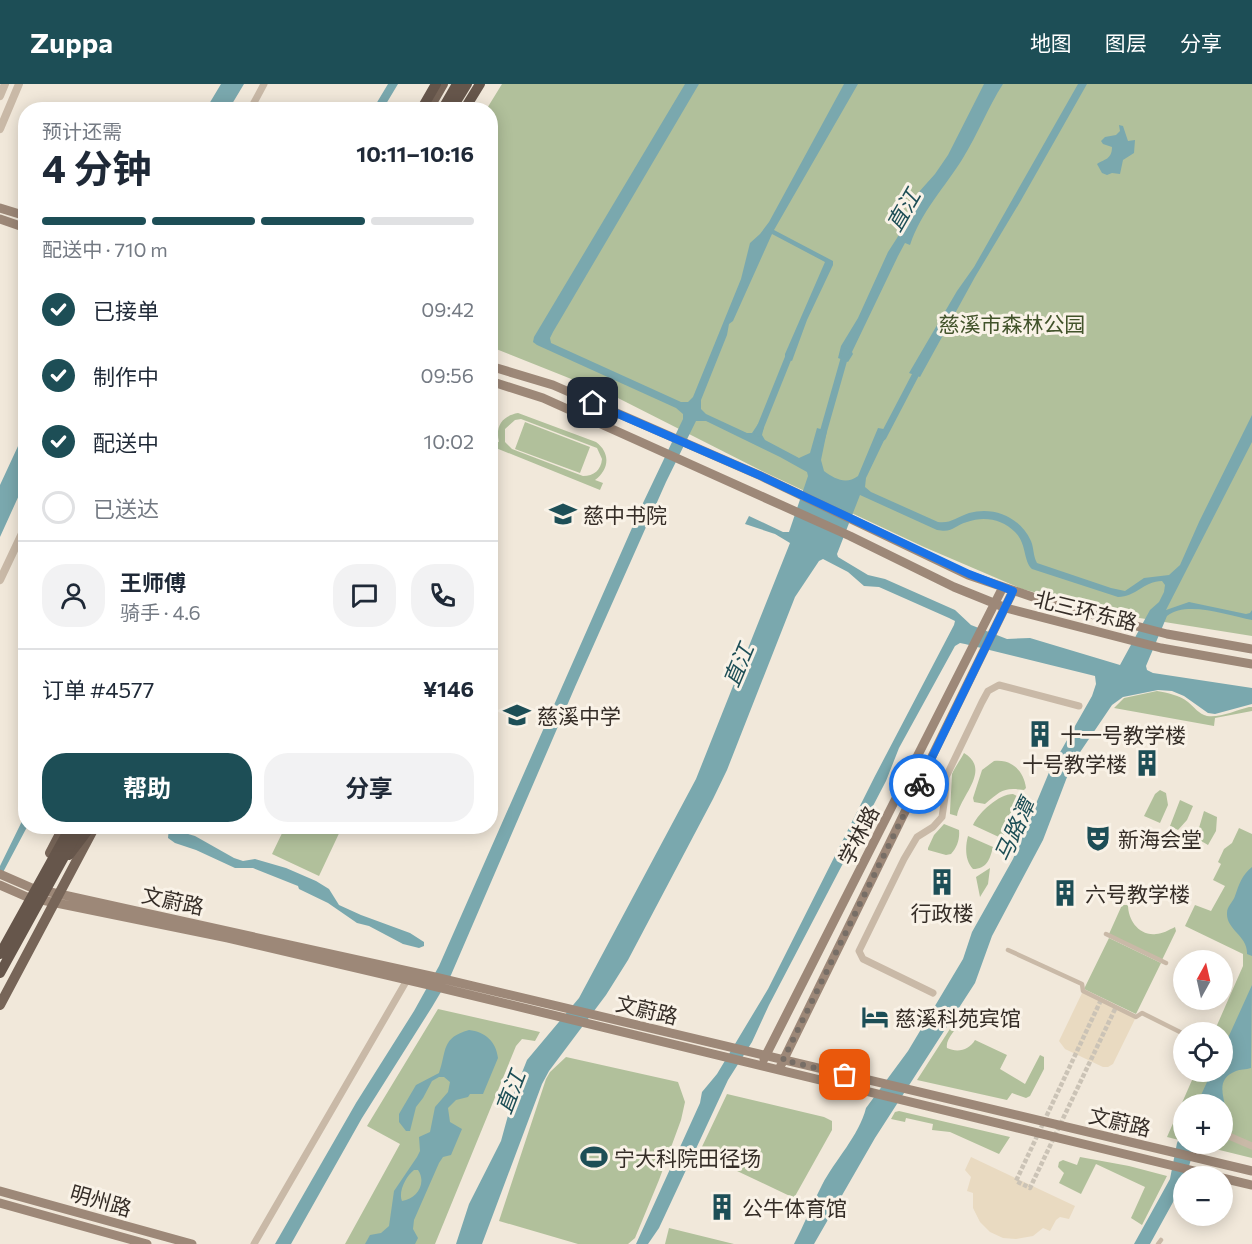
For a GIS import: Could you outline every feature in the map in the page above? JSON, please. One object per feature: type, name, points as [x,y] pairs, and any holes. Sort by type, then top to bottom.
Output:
[{"type":"highway","points":[[426,102],[436,84]]},
{"type":"highway","points":[[447,102],[457,84]]},
{"type":"highway","points":[[456,102],[466,84]]},
{"type":"highway","points":[[470,102],[481,84]]},
{"type":"highway","points":[[0,954],[67,834]]},
{"type":"highway","points":[[0,973],[77,834]]},
{"type":"highway","points":[[60,867],[87,834]]},
{"type":"main road","points":[[433,102],[443,84]]},
{"type":"main road","points":[[0,208],[18,214]]},
{"type":"main road","points":[[0,219],[18,225]]},
{"type":"main road","name":"北三环东路","points":[[498,368],[553,385],[797,493],[969,574],[1013,591],[1059,606],[1167,634],[1252,649]]},
{"type":"main road","name":"北三环东路","points":[[498,384],[543,398],[850,536],[954,587],[1006,608],[1161,648],[1252,664]]},
{"type":"main road","name":"学林路","points":[[761,1066],[1004,587]]},
{"type":"main road","name":"学林路","points":[[779,1070],[1013,591]]},
{"type":"main road","points":[[0,948],[60,834]]},
{"type":"main road","points":[[0,1005],[89,834]]},
{"type":"main road","points":[[0,874],[30,892]]},
{"type":"main road","points":[[0,885],[30,892]]},
{"type":"main road","name":"文蔚路","points":[[30,892],[430,980],[559,1011],[590,1014],[1252,1171]]},
{"type":"main road","name":"文蔚路","points":[[57,898],[407,980],[430,980]]},
{"type":"main road","name":"文蔚路","points":[[559,1011],[584,1023],[1173,1166]]},
{"type":"main road","points":[[1233,1181],[1252,1185]]},
{"type":"main road","name":"明州路","points":[[0,1191],[192,1244]]},
{"type":"main road","name":"明州路","points":[[0,1203],[147,1244]]},
{"type":"street","points":[[0,96],[5,84]]},
{"type":"street","points":[[0,129],[19,84]]},
{"type":"street","points":[[254,102],[264,84]]},
{"type":"street","points":[[0,580],[18,542]]},
{"type":"street","points":[[933,993],[863,959],[859,951],[917,837],[933,827],[942,817],[946,777],[982,702],[988,692],[999,685],[1079,706]]},
{"type":"street","points":[[1106,934],[1166,963]]},
{"type":"street","points":[[1008,950],[1082,984],[1083,991],[1136,1017],[1142,1013],[1173,1028]]},
{"type":"street","points":[[254,1244],[407,980]]},
{"type":"street","points":[[1233,1138],[1252,1146]]},
{"type":"green space","name":"慈溪市森林公园","points":[[502,84],[1252,84],[1252,636],[1127,616],[1022,589],[924,547],[760,470],[614,396],[498,350],[498,102],[491,102]]},
{"type":"green space","points":[[518,413],[596,442],[606,456],[603,471],[595,480],[603,483],[600,490],[498,449],[499,427],[508,417]],"holes":[[[521,419],[597,448],[602,459],[594,474],[583,476],[512,449],[505,442],[505,429],[515,420]]]},
{"type":"green space","points":[[525,422],[590,447],[580,473],[515,449]]},
{"type":"green space","points":[[1157,691],[1181,698],[1207,716],[1223,715],[1249,707],[1252,707],[1252,711],[1215,718],[1214,726],[1114,708],[1124,698]]},
{"type":"green space","points":[[964,753],[972,760],[975,775],[957,816],[950,814],[952,774]]},
{"type":"green space","points":[[994,761],[1006,762],[1016,767],[1023,776],[1026,788],[1003,791],[985,804],[974,802],[973,798],[982,770]]},
{"type":"green space","points":[[1160,790],[1166,793],[1168,805],[1160,823],[1144,816],[1155,794]]},
{"type":"green space","points":[[1013,794],[1023,799],[1022,810],[1001,838],[973,825],[990,805],[1002,797]]},
{"type":"green space","points":[[1180,800],[1193,806],[1187,820],[1178,830],[1170,826]]},
{"type":"green space","points":[[1204,811],[1217,817],[1216,831],[1208,845],[1196,838]]},
{"type":"green space","points":[[944,824],[959,830],[956,846],[951,854],[946,855],[928,850],[934,835]]},
{"type":"green space","points":[[1239,828],[1252,834],[1252,1158],[1233,1153],[1233,1094],[1186,1094],[1191,1082],[1233,1082],[1233,1022],[1218,1022],[1224,1010],[1233,1010],[1233,989],[1243,966],[1243,954],[1185,926],[1195,905],[1211,911],[1225,886],[1213,880],[1221,864],[1218,862],[1224,849],[1232,843]]},
{"type":"green space","points":[[282,834],[339,834],[319,876],[272,854]]},
{"type":"green space","points":[[968,836],[993,847],[985,865],[978,869],[973,869],[968,862],[966,849]]},
{"type":"green space","points":[[990,868],[988,884],[980,897],[976,877]]},
{"type":"green space","points":[[1122,905],[1128,905],[1132,921],[1144,932],[1158,934],[1175,927],[1176,931],[1162,960],[1109,934]]},
{"type":"green space","points":[[1109,938],[1161,963],[1136,1014],[1084,989]]},
{"type":"green space","points":[[438,1009],[540,1032],[535,1041],[522,1039],[516,1046],[435,1244],[345,1244],[400,1144],[367,1126]]},
{"type":"green space","points":[[957,1018],[961,1020],[949,1038],[947,1048],[963,1050],[975,1040],[1007,1055],[1000,1069],[1025,1084],[1040,1055],[1044,1057],[1044,1069],[1030,1096],[1026,1098],[1012,1093],[1007,1100],[917,1080]]},
{"type":"green space","name":"宁大科院田径场","points":[[566,1057],[678,1082],[685,1102],[681,1120],[659,1180],[635,1238],[628,1244],[578,1244],[499,1221],[546,1079]]},
{"type":"green space","points":[[727,1094],[824,1117],[832,1121],[832,1130],[794,1198],[699,1153]]},
{"type":"green space","points":[[899,1111],[1010,1137],[999,1154],[950,1132],[932,1130],[933,1124],[906,1118],[905,1122],[891,1119],[895,1112]]},
{"type":"green space","points":[[1173,1123],[1173,1138],[1167,1137]]},
{"type":"green space","points":[[1080,1157],[1167,1176],[1142,1225],[1131,1218],[1145,1187],[1096,1164],[1081,1194],[1059,1183],[1064,1173],[1058,1167],[1059,1162],[1063,1160],[1077,1165]]},
{"type":"green space","points":[[669,1228],[734,1244],[665,1244]]},
{"type":"shaded area","points":[[1083,991],[1136,1017],[1113,1064],[1108,1067],[1103,1067],[1065,1049],[1059,1041]]},
{"type":"shaded area","points":[[971,1157],[1075,1206],[1069,1219],[1060,1217],[1050,1231],[1043,1228],[1033,1236],[1016,1239],[1003,1238],[990,1232],[980,1222],[973,1208],[973,1193],[967,1191],[971,1177],[965,1170]]},
{"type":"water","points":[[221,84],[244,84],[233,102],[210,102]]},
{"type":"water","points":[[388,84],[398,84],[387,102],[377,102]]},
{"type":"water","points":[[685,84],[699,84],[550,338],[551,343],[681,402],[688,402],[693,397],[741,279],[750,243],[769,222],[844,84],[858,84],[774,230],[833,261],[792,361],[785,358],[785,354],[825,262],[772,234],[733,321],[729,324],[727,335],[701,400],[701,409],[706,414],[747,433],[752,433],[758,424],[764,427],[762,435],[765,440],[799,458],[810,453],[817,428],[827,431],[821,460],[824,471],[845,480],[858,476],[878,428],[889,430],[866,478],[865,487],[871,492],[938,522],[950,521],[978,511],[1005,515],[1026,533],[1032,544],[1037,563],[1125,591],[1144,578],[1169,575],[1180,565],[1252,415],[1252,442],[1166,610],[1189,602],[1246,614],[1252,610],[1252,620],[1208,610],[1175,611],[1167,616],[1146,666],[1147,670],[1153,673],[1252,688],[1252,704],[1215,714],[1208,713],[1184,696],[1172,691],[1158,690],[1123,697],[1112,705],[1072,764],[1043,840],[992,936],[975,983],[875,1138],[814,1244],[794,1244],[822,1185],[858,1128],[866,1108],[908,1051],[963,959],[972,932],[1013,859],[1050,770],[1092,696],[1096,684],[1095,676],[965,644],[960,643],[955,646],[899,748],[886,781],[752,1042],[728,1080],[659,1228],[648,1244],[636,1244],[700,1103],[702,1092],[717,1074],[768,989],[954,625],[955,621],[949,618],[879,587],[864,586],[848,572],[823,559],[819,561],[795,597],[727,770],[628,960],[606,995],[549,1071],[542,1084],[482,1244],[456,1244],[469,1204],[501,1141],[515,1090],[527,1060],[579,998],[696,779],[790,543],[775,534],[745,524],[749,516],[783,532],[789,532],[808,476],[807,472],[706,421],[696,421],[666,482],[575,687],[451,975],[362,1118],[291,1244],[275,1244],[356,1103],[414,1011],[439,966],[643,503],[683,419],[683,414],[676,408],[533,342]],"holes":[[[860,495],[943,531],[973,520],[992,520],[1004,524],[1015,532],[1032,569],[1118,597],[1162,581],[1165,585],[1164,592],[1159,602],[1150,610],[1120,665],[1030,638],[1007,639],[971,625],[955,610],[885,579],[868,575],[838,557],[837,554]]]},
{"type":"water","points":[[984,84],[1003,84],[963,158],[920,222],[910,245],[905,243],[853,354],[848,362],[838,358],[841,346],[858,318],[888,252],[911,212],[918,193],[948,155]]},
{"type":"water","points":[[1078,84],[1087,84],[920,377],[909,373],[957,291],[974,267]]},
{"type":"water","points":[[1119,125],[1123,126],[1128,141],[1135,140],[1134,153],[1123,160],[1120,174],[1107,175],[1102,173],[1097,164],[1109,156],[1112,147],[1101,141],[1105,137],[1116,135],[1120,131]]},
{"type":"water","points":[[18,446],[18,497],[0,537],[0,485]]},
{"type":"water","points":[[18,829],[18,834],[23,834],[0,878],[0,866]]},
{"type":"water","points":[[168,834],[188,834],[234,858],[243,861],[255,859],[286,868],[329,889],[339,905],[410,933],[424,942],[424,946],[419,948],[403,944],[369,926],[357,923],[328,903],[299,889],[298,886],[253,868],[235,868],[168,838]]},
{"type":"water","points":[[1252,867],[1252,956],[1247,954],[1244,942],[1230,924],[1227,913],[1241,880]]},
{"type":"water","points":[[1252,985],[1251,1068],[1233,1072],[1233,1027]]},
{"type":"water","points":[[469,1030],[485,1035],[497,1052],[498,1058],[483,1094],[470,1094],[468,1097],[456,1100],[448,1108],[450,1122],[462,1129],[451,1155],[443,1157],[439,1163],[414,1220],[413,1229],[418,1238],[415,1244],[365,1244],[370,1235],[381,1233],[389,1226],[394,1191],[420,1151],[419,1137],[430,1132],[435,1107],[448,1092],[450,1082],[444,1077],[432,1081],[416,1107],[410,1131],[406,1131],[399,1122],[399,1114],[416,1085],[439,1073],[446,1046],[460,1033]],"holes":[[[414,1170],[418,1170],[421,1175],[419,1190],[412,1197],[402,1201],[401,1193],[406,1180]]]},
{"type":"water","points":[[1207,1082],[1224,1082],[1223,1094],[1202,1094]]},
{"type":"water","points":[[1175,1154],[1193,1154],[1189,1166],[1173,1166],[1173,1202],[1150,1244],[1134,1244],[1170,1179]]},
{"type":"waterway","points":[[758,433],[791,351]]},
{"type":"waterway","name":"直江","points":[[821,440],[846,352]]},
{"type":"waterway","points":[[883,437],[918,370]]},
{"type":"tunnel","points":[[1101,1000],[1016,1181],[1030,1188],[1116,1007]]},
{"type":"way so far","points":[[845,1075],[783,1060],[919,784]]},
{"type":"place","name":"慈中书院","points":[[563,514]]},
{"type":"place","name":"慈溪中学","points":[[517,715]]},
{"type":"place","name":"十一号教学楼","points":[[1040,734]]},
{"type":"place","name":"十号教学楼","points":[[1147,763]]},
{"type":"place","name":"新海会堂","points":[[1098,838]]},
{"type":"place","name":"行政楼","points":[[942,882]]},
{"type":"place","name":"六号教学楼","points":[[1065,893]]},
{"type":"place","name":"慈溪科苑宾馆","points":[[875,1017]]},
{"type":"place","name":"宁大科院田径场","points":[[594,1157]]},
{"type":"place","name":"公牛体育馆","points":[[722,1207]]},
{"type":"route","points":[[593,403],[761,476],[969,574],[1013,591],[919,784]]},
{"type":"water label","name":"马路潭","points":[[1014,830]]}]
